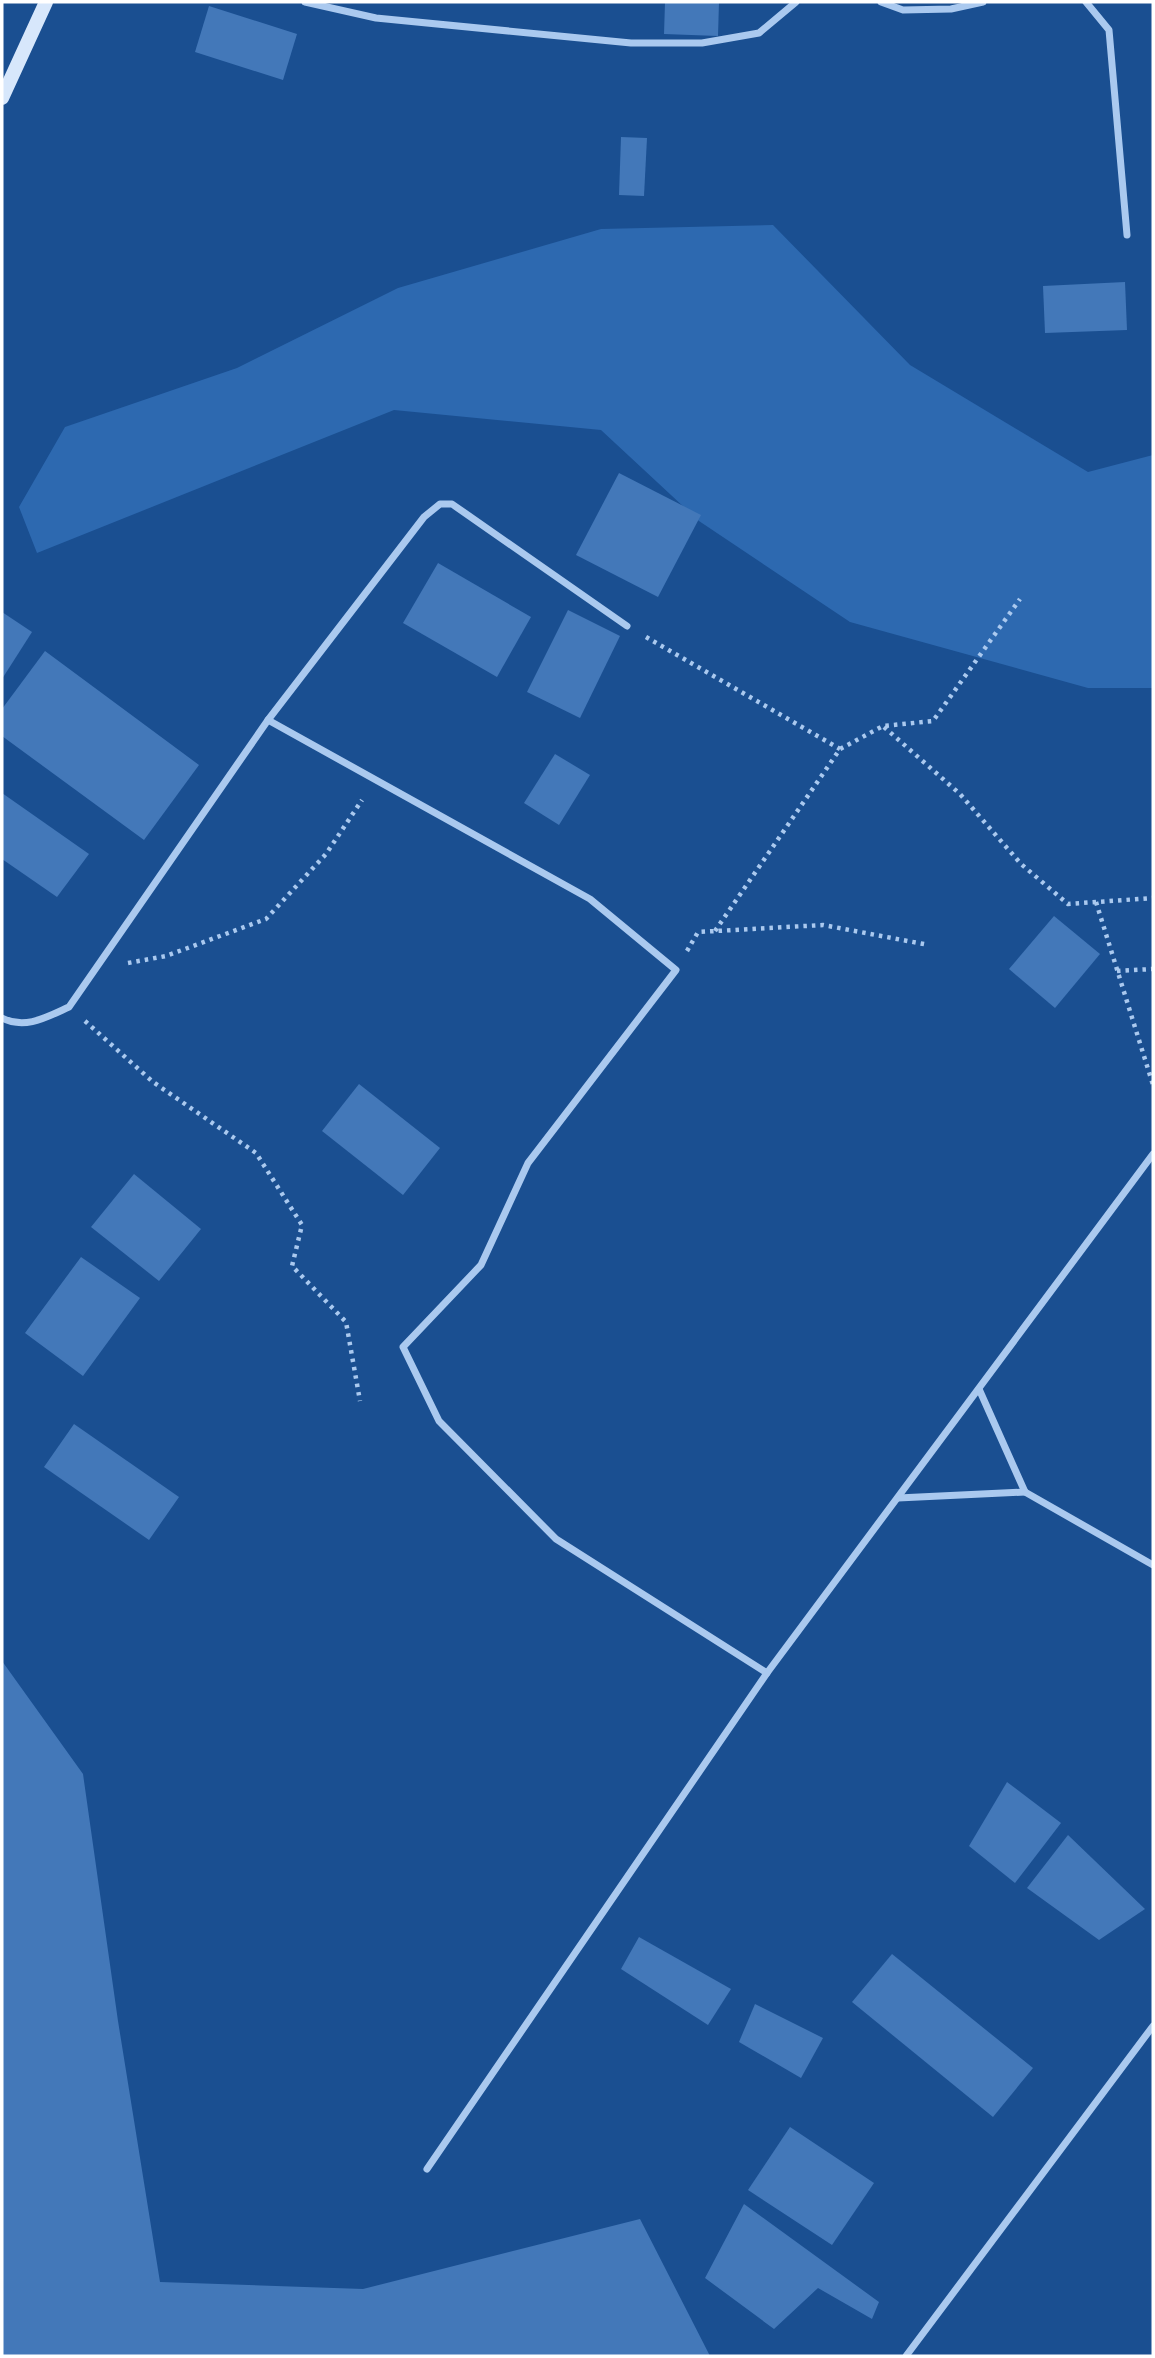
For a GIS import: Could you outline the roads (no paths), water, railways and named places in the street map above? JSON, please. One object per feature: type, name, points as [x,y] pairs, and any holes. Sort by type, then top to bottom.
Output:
[{"type":"street","points":[[2,98],[46,2]]},
{"type":"street","points":[[305,2],[376,18],[478,29],[631,43],[702,43],[759,33],[796,2]]},
{"type":"street","points":[[881,2],[903,10],[951,9],[983,2]]},
{"type":"street","points":[[1086,2],[1109,30],[1126,235]]},
{"type":"street","points":[[2,1018],[11,1023],[36,1022],[69,1007],[268,720],[424,517],[440,504],[452,504],[627,626]]},
{"type":"street","points":[[268,720],[590,899],[676,970],[528,1163],[481,1265],[404,1347],[439,1421],[556,1539],[767,1673]]},
{"type":"street","points":[[427,2169],[767,1673],[1153,1154]]},
{"type":"street","points":[[979,1389],[1025,1492]]},
{"type":"street","points":[[898,1498],[1025,1492],[1153,1566]]},
{"type":"street","points":[[906,2356],[1153,2026]]}]
